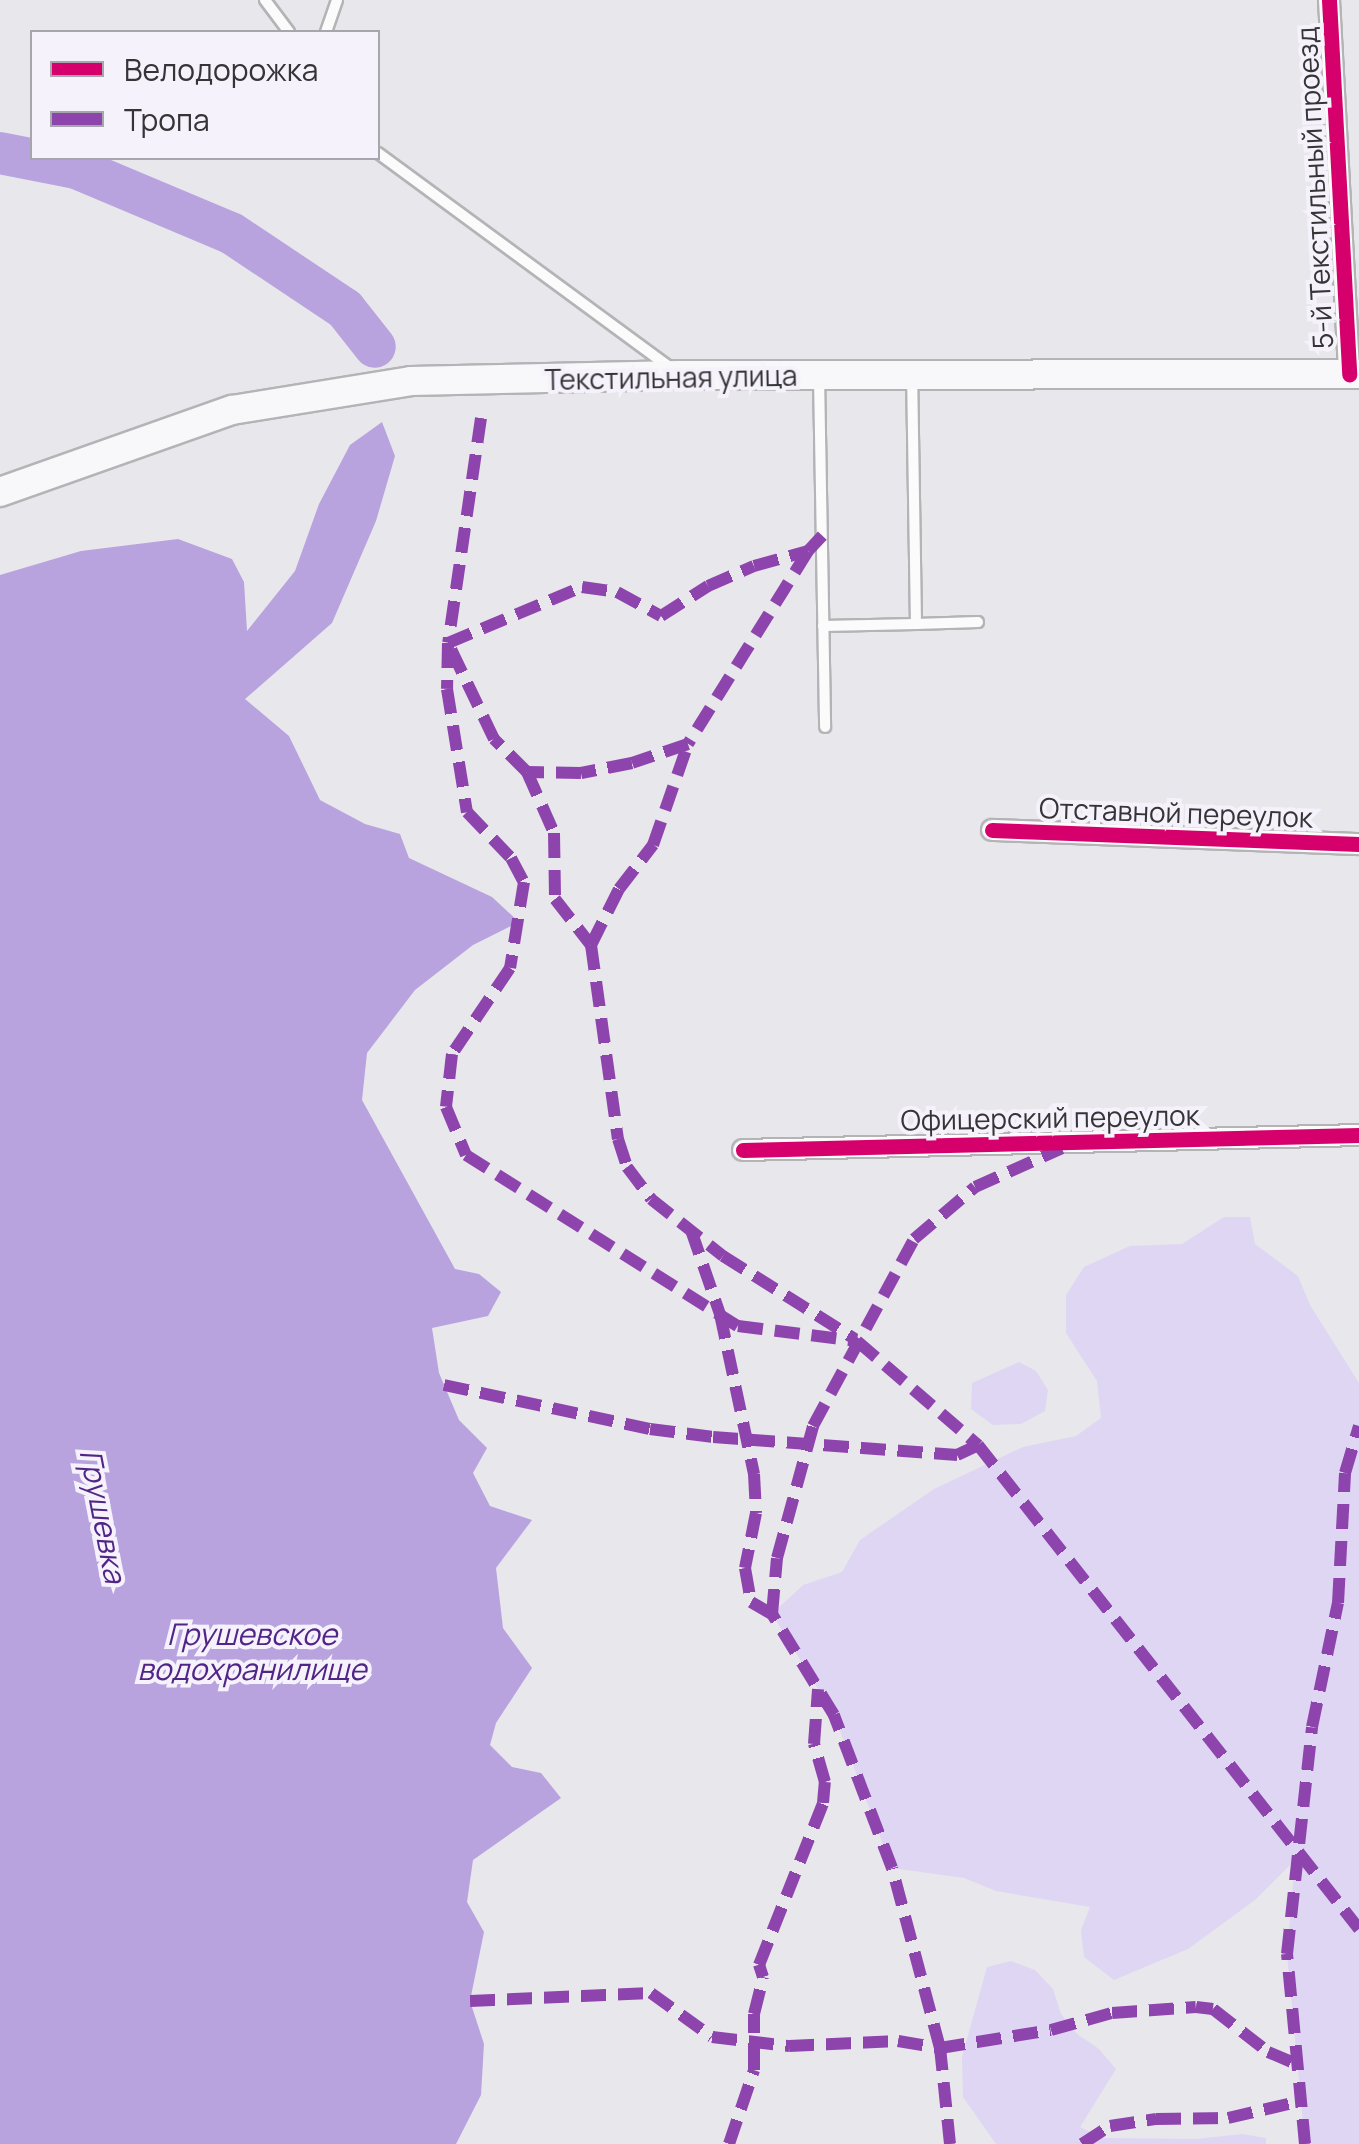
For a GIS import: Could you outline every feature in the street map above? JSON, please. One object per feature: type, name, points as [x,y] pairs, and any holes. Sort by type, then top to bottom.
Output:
[{"type":"main road","name":"Текстильная улица","points":[[0,492],[232,410],[410,381],[680,375],[1354,374]]},
{"type":"street","name":"5-й Текстильный проезд","points":[[1330,0],[1354,374]]},
{"type":"street","name":"Отставной переулок","points":[[992,830],[1359,844]]},
{"type":"street","name":"Офицерский переулок","points":[[743,1150],[1359,1135]]},
{"type":"lane","points":[[265,0],[288,30]]},
{"type":"lane","points":[[327,30],[337,0]]},
{"type":"lane","points":[[380,154],[680,375]]},
{"type":"lane","points":[[912,374],[916,624]]},
{"type":"lane","points":[[819,375],[825,727]]},
{"type":"lane","points":[[823,626],[978,622]]},
{"type":"shaded area","points":[[1224,1217],[1250,1217],[1255,1244],[1298,1276],[1310,1305],[1359,1383],[1359,2144],[1305,2144],[1287,1954],[1295,1860],[1255,1900],[1188,1949],[1114,1980],[1084,1957],[1081,1930],[1090,1907],[996,1891],[964,1878],[892,1868],[834,1715],[772,1614],[803,1585],[842,1572],[860,1540],[934,1489],[1023,1447],[1076,1436],[1101,1418],[1097,1381],[1066,1333],[1066,1295],[1084,1267],[1130,1246],[1182,1244]]},
{"type":"shaded area","points":[[1019,1362],[1036,1371],[1048,1390],[1045,1411],[1021,1424],[993,1425],[971,1409],[972,1383]]},
{"type":"shaded area","points":[[1011,1961],[1035,1970],[1053,1989],[1061,2014],[1077,2034],[1099,2049],[1116,2069],[1080,2127],[1103,2138],[1197,2139],[1242,2134],[1266,2138],[1266,2144],[996,2144],[963,2097],[962,2057],[987,1967]]},
{"type":"water","name":"Грушевское водохранилище","points":[[382,422],[395,456],[376,521],[332,623],[245,699],[289,736],[320,800],[365,824],[400,834],[409,858],[492,897],[519,922],[473,945],[415,990],[367,1053],[362,1100],[455,1269],[479,1274],[501,1292],[488,1316],[432,1328],[439,1373],[459,1420],[487,1448],[473,1473],[490,1506],[532,1520],[496,1568],[503,1628],[532,1668],[496,1723],[490,1745],[512,1767],[541,1773],[561,1798],[473,1860],[467,1902],[484,1932],[470,2001],[484,2044],[481,2095],[456,2144],[0,2144],[0,575],[81,551],[178,539],[232,559],[244,582],[247,631],[295,571],[319,504],[350,445]]},
{"type":"waterway","points":[[0,153],[30,159]]},
{"type":"waterway","points":[[35,160],[76,168],[231,233],[345,309],[375,347]]},
{"type":"marked path","points":[[481,418],[448,643],[447,689],[467,812],[511,858],[524,882],[510,968],[452,1054],[446,1107],[466,1155],[738,1326],[857,1341],[978,1445],[1359,1929]]},
{"type":"marked path","points":[[808,551],[688,744],[632,763],[581,773],[527,772],[494,739],[448,643],[582,587],[617,592],[661,616],[708,586],[754,566],[808,551],[822,536]]},
{"type":"marked path","points":[[591,945],[619,889],[653,845],[688,744]]},
{"type":"marked path","points":[[527,772],[554,833],[555,899],[591,945],[618,1139],[627,1167],[651,1199],[723,1256],[855,1339]]},
{"type":"marked path","points":[[950,2144],[940,2048],[892,1868],[834,1715],[772,1614],[777,1558],[813,1426],[914,1239],[975,1187],[1062,1148]]},
{"type":"marked path","points":[[691,1230],[720,1314],[754,1474],[756,1513],[745,1568],[751,1602],[772,1614]]},
{"type":"marked path","points":[[444,1385],[650,1429],[713,1437],[957,1455],[978,1445]]},
{"type":"marked path","points":[[1305,2144],[1287,1954],[1312,1727],[1338,1603],[1345,1473],[1359,1426]]},
{"type":"marked path","points":[[729,2144],[754,2070],[754,2014],[763,1977],[759,1965],[823,1803],[825,1782],[814,1744],[818,1689]]},
{"type":"marked path","points":[[470,2001],[651,1993],[712,2037],[789,2046],[898,2041],[940,2048],[1051,2030],[1112,2013],[1196,2007],[1213,2009],[1268,2052],[1298,2065]]},
{"type":"marked path","points":[[1082,2144],[1110,2126],[1156,2119],[1228,2118],[1301,2101]]},
{"type":"cycle path","points":[[1329,0],[1349,374]]},
{"type":"cycle path","points":[[992,830],[1359,844]]},
{"type":"cycle path","points":[[743,1150],[1359,1135]]},
{"type":"water label","name":"Грушевка","points":[[103,1516]]}]
